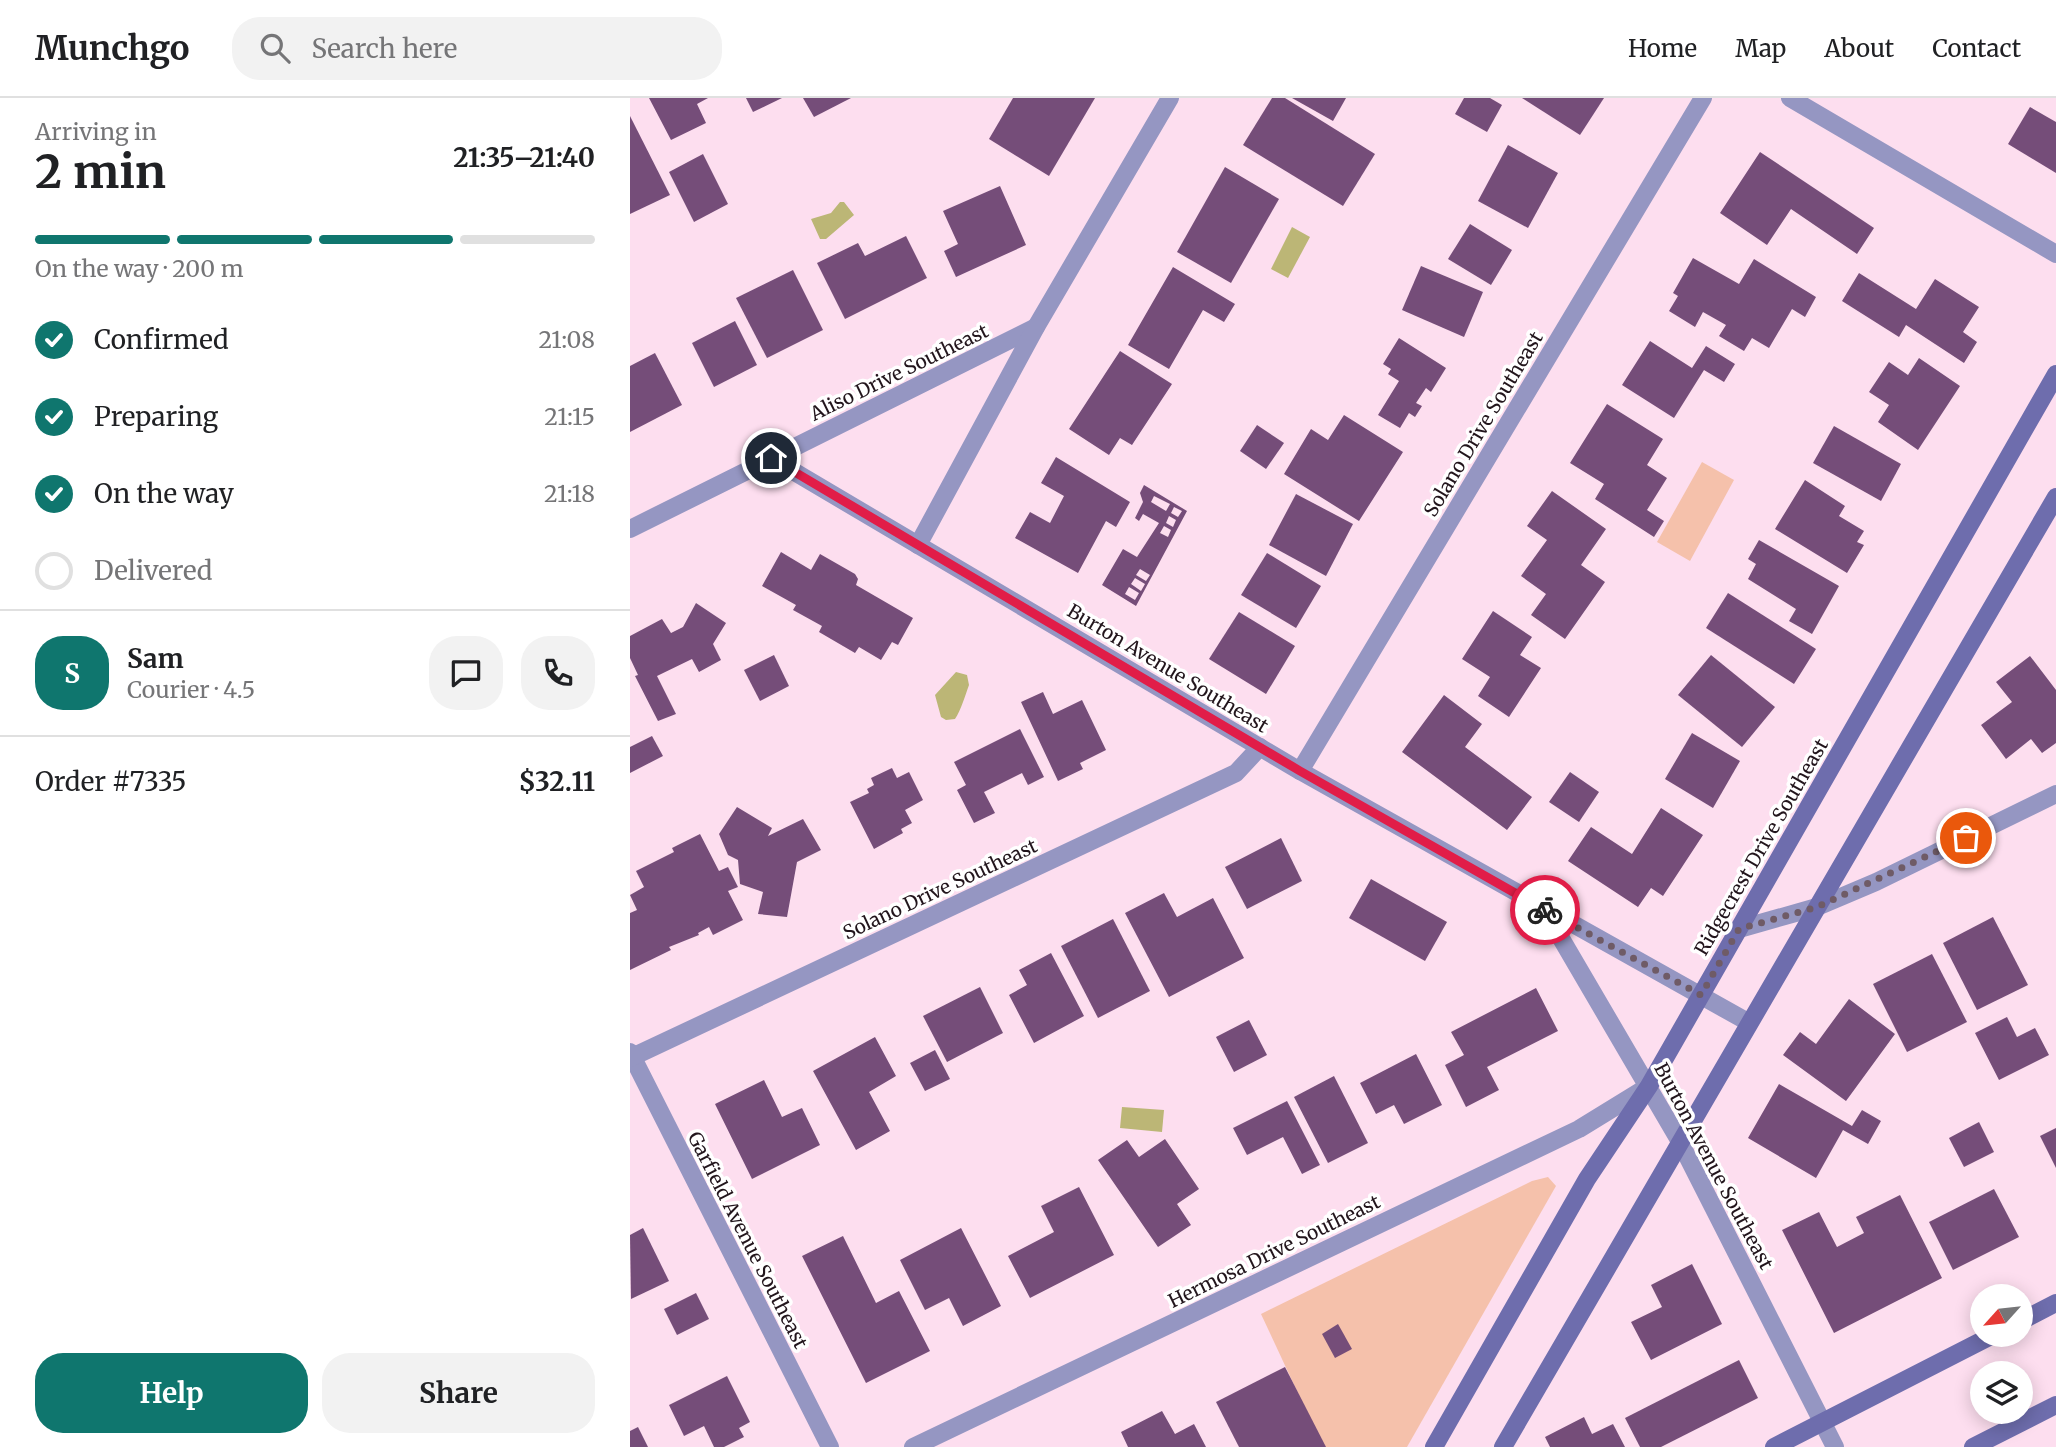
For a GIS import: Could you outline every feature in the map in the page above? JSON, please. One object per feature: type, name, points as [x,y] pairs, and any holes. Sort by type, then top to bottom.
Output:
[{"type":"street","points":[[918,545],[1036,327],[1170,98]]},
{"type":"street","name":"Solano Drive Southeast","points":[[1300,771],[1703,98]]},
{"type":"street","points":[[1790,98],[2056,254]]},
{"type":"street","name":"Aliso Drive Southeast","points":[[630,529],[1036,327]]},
{"type":"street","name":"Ridgecrest Drive Southeast","points":[[1434,1447],[1587,1179],[1649,1086],[2056,374]]},
{"type":"street","name":"Burton Avenue Southeast","points":[[771,458],[1300,771],[1545,911],[1748,1021]]},
{"type":"street","points":[[1503,1447],[1748,1021],[2056,497]]},
{"type":"street","name":"Solano Drive Southeast","points":[[631,1056],[1236,773],[1260,747]]},
{"type":"street","points":[[1739,929],[1817,907],[1876,883],[2056,794]]},
{"type":"street","name":"Burton Avenue Southeast","points":[[1545,911],[1679,1140],[1835,1447]]},
{"type":"street","name":"Garfield Avenue Southeast","points":[[631,1056],[830,1447]]},
{"type":"street","name":"Hermosa Drive Southeast","points":[[913,1447],[1579,1129],[1649,1086]]},
{"type":"street","points":[[2034,1314],[2056,1303]]},
{"type":"street","points":[[1774,1447],[1970,1347]]},
{"type":"street","points":[[1973,1447],[2056,1405]]},
{"type":"shaded area","points":[[840,202],[844,202],[854,215],[826,239],[820,239],[811,219],[831,213]]},
{"type":"shaded area","points":[[1292,227],[1310,237],[1288,278],[1271,269]]},
{"type":"shaded area","points":[[1702,462],[1734,480],[1690,561],[1657,542]]},
{"type":"shaded area","points":[[956,672],[967,675],[969,685],[955,719],[946,720],[941,717],[935,695]]},
{"type":"shaded area","points":[[1122,1107],[1164,1110],[1162,1132],[1120,1128]]},
{"type":"shaded area","points":[[1548,1177],[1556,1186],[1407,1447],[1323,1447],[1261,1314],[1532,1181]]},
{"type":"building","points":[[649,98],[708,98],[697,104],[706,123],[671,140]]},
{"type":"building","points":[[746,98],[782,98],[753,112]]},
{"type":"building","points":[[803,98],[851,98],[814,117]]},
{"type":"building","points":[[1013,98],[1095,98],[1049,176],[989,139]]},
{"type":"building","points":[[1272,98],[1285,98],[1375,154],[1343,206],[1243,145]]},
{"type":"building","points":[[1292,98],[1346,98],[1333,121]]},
{"type":"building","points":[[1464,98],[1490,98],[1502,105],[1487,132],[1455,114]]},
{"type":"building","points":[[1522,98],[1604,98],[1580,135]]},
{"type":"building","points":[[2030,107],[2056,122],[2056,173],[2008,144]]},
{"type":"building","points":[[630,116],[670,195],[630,214]]},
{"type":"building","points":[[1508,145],[1558,173],[1528,228],[1478,201]]},
{"type":"building","points":[[1760,152],[1874,228],[1857,254],[1791,209],[1767,245],[1720,213]]},
{"type":"building","points":[[703,154],[728,204],[694,222],[669,172]]},
{"type":"building","points":[[1225,167],[1279,199],[1231,283],[1177,252]]},
{"type":"building","points":[[1000,186],[1026,245],[956,277],[944,251],[958,244],[943,211]]},
{"type":"building","points":[[1470,224],[1512,250],[1491,285],[1448,259]]},
{"type":"building","points":[[906,236],[927,278],[845,319],[817,263],[858,243],[865,256]]},
{"type":"building","points":[[1693,258],[1739,284],[1754,259],[1816,297],[1805,317],[1792,309],[1769,348],[1752,338],[1744,351],[1719,336],[1726,325],[1703,312],[1695,327],[1669,311],[1678,296],[1673,293]]},
{"type":"building","points":[[1421,266],[1483,292],[1464,337],[1402,310]]},
{"type":"building","points":[[1173,267],[1235,304],[1224,322],[1203,310],[1169,369],[1128,345]]},
{"type":"building","points":[[793,270],[823,330],[767,358],[736,298]]},
{"type":"building","points":[[1859,273],[1916,309],[1935,279],[1979,307],[1963,332],[1977,342],[1964,363],[1906,325],[1899,337],[1842,301]]},
{"type":"building","points":[[735,321],[757,365],[714,387],[692,343]]},
{"type":"building","points":[[1399,338],[1446,368],[1431,392],[1426,388],[1416,403],[1422,406],[1415,417],[1409,413],[1400,428],[1378,415],[1399,381],[1388,374],[1391,369],[1383,364]]},
{"type":"building","points":[[1650,341],[1692,368],[1706,346],[1735,364],[1724,382],[1704,370],[1674,418],[1622,385]]},
{"type":"building","points":[[1120,351],[1172,384],[1132,445],[1120,438],[1109,455],[1069,429]]},
{"type":"building","points":[[655,353],[682,405],[630,432],[630,366]]},
{"type":"building","points":[[1919,358],[1960,386],[1918,450],[1878,422],[1889,405],[1869,392],[1889,362],[1908,375]]},
{"type":"building","points":[[1607,404],[1663,439],[1647,465],[1667,478],[1647,510],[1664,521],[1654,537],[1595,499],[1604,484],[1570,463]]},
{"type":"building","points":[[1344,415],[1403,452],[1359,521],[1284,474],[1311,429],[1328,440]]},
{"type":"building","points":[[1257,425],[1284,443],[1266,469],[1240,451]]},
{"type":"building","points":[[1834,426],[1901,464],[1881,501],[1813,463]]},
{"type":"building","points":[[1056,457],[1130,502],[1116,527],[1106,521],[1078,573],[1015,538],[1030,512],[1050,523],[1064,496],[1041,483]]},
{"type":"building","points":[[1805,480],[1845,506],[1839,516],[1864,531],[1857,542],[1864,545],[1847,573],[1775,529]]},
{"type":"building","points":[[1144,485],[1187,511],[1136,606],[1102,585],[1123,549],[1137,557],[1159,523],[1143,514],[1139,521],[1135,518],[1143,502],[1140,493]],"holes":[[[1154,496],[1170,504],[1166,511],[1151,502]],[[1174,507],[1182,511],[1178,517],[1171,513]],[[1169,516],[1176,520],[1173,527],[1166,523]],[[1164,526],[1171,530],[1168,537],[1160,533]],[[1140,569],[1150,575],[1146,581],[1136,575]],[[1135,578],[1145,584],[1141,591],[1131,584]],[[1129,587],[1139,593],[1135,600],[1125,594]]]},
{"type":"building","points":[[1552,491],[1606,529],[1581,565],[1605,582],[1565,639],[1531,615],[1546,594],[1521,576],[1547,540],[1527,526]]},
{"type":"building","points":[[1296,494],[1353,524],[1326,576],[1269,545]]},
{"type":"building","points":[[1759,540],[1839,586],[1812,634],[1789,621],[1796,609],[1748,579],[1756,564],[1748,559]]},
{"type":"building","points":[[781,552],[811,570],[820,554],[855,574],[858,579],[856,585],[913,618],[898,645],[892,642],[881,660],[859,647],[855,653],[819,632],[822,626],[793,610],[796,605],[762,586]]},
{"type":"building","points":[[1267,553],[1321,586],[1296,628],[1241,595]]},
{"type":"building","points":[[1728,593],[1816,649],[1794,684],[1706,628]]},
{"type":"building","points":[[696,603],[726,623],[713,644],[721,660],[699,672],[692,659],[657,676],[676,714],[658,721],[635,676],[638,675],[630,658],[630,636],[662,619],[671,633],[683,627]]},
{"type":"building","points":[[1493,611],[1532,637],[1520,655],[1541,668],[1509,717],[1478,696],[1490,677],[1462,659]]},
{"type":"building","points":[[1239,612],[1295,646],[1266,694],[1209,659]]},
{"type":"building","points":[[774,655],[789,686],[760,701],[744,670]]},
{"type":"building","points":[[1711,655],[1775,707],[1742,747],[1678,695]]},
{"type":"building","points":[[2030,656],[2056,690],[2056,743],[2042,753],[2031,739],[2006,759],[1981,725],[2012,702],[1996,682]]},
{"type":"building","points":[[1043,692],[1053,714],[1082,700],[1106,750],[1080,763],[1083,769],[1058,781],[1021,702]]},
{"type":"building","points":[[1444,695],[1482,724],[1465,747],[1532,797],[1507,830],[1402,752]]},
{"type":"building","points":[[1020,729],[1044,777],[1028,785],[1022,773],[984,792],[995,813],[974,823],[957,790],[966,785],[954,762]]},
{"type":"building","points":[[1692,733],[1740,761],[1713,808],[1665,779]]},
{"type":"building","points":[[652,736],[663,756],[630,773],[630,747]]},
{"type":"building","points":[[892,768],[897,778],[909,772],[923,800],[905,810],[912,823],[901,829],[903,833],[874,849],[850,802],[869,793],[867,789],[874,785],[871,778]]},
{"type":"building","points":[[1570,772],[1599,792],[1579,822],[1549,802]]},
{"type":"building","points":[[737,807],[772,828],[768,836],[803,819],[821,850],[797,862],[787,917],[758,914],[763,892],[740,884],[738,860],[728,855],[719,834]]},
{"type":"building","points":[[1661,808],[1703,835],[1663,896],[1651,888],[1638,907],[1568,861],[1591,827],[1632,854]]},
{"type":"building","points":[[700,834],[719,871],[728,867],[738,887],[728,891],[743,920],[713,935],[709,927],[698,933],[699,935],[669,947],[671,950],[630,970],[630,913],[637,910],[630,895],[644,887],[636,871],[674,852],[672,848]]},
{"type":"building","points":[[1281,838],[1302,881],[1247,909],[1225,867]]},
{"type":"building","points":[[1371,879],[1447,922],[1425,961],[1349,918]]},
{"type":"building","points":[[1164,893],[1177,917],[1213,898],[1244,958],[1169,997],[1125,913]]},
{"type":"building","points":[[1993,917],[2028,985],[1977,1010],[1943,943]]},
{"type":"building","points":[[1113,919],[1150,991],[1098,1018],[1061,946]]},
{"type":"building","points":[[1051,953],[1084,1016],[1034,1043],[1009,995],[1027,985],[1019,970]]},
{"type":"building","points":[[1932,954],[1967,1022],[1907,1052],[1873,984]]},
{"type":"building","points":[[980,987],[1003,1033],[947,1062],[923,1016]]},
{"type":"building","points":[[1536,988],[1558,1031],[1487,1067],[1499,1090],[1466,1107],[1445,1065],[1464,1055],[1451,1032]]},
{"type":"building","points":[[1849,999],[1895,1034],[1846,1101],[1783,1055],[1800,1032],[1816,1044]]},
{"type":"building","points":[[2007,1017],[2017,1037],[2035,1028],[2049,1055],[1999,1080],[1975,1033]]},
{"type":"building","points":[[1249,1020],[1267,1055],[1234,1072],[1216,1037]]},
{"type":"building","points":[[875,1037],[896,1076],[869,1092],[890,1131],[856,1150],[813,1071]]},
{"type":"building","points":[[935,1050],[950,1079],[925,1091],[910,1063]]},
{"type":"building","points":[[1416,1054],[1442,1105],[1404,1124],[1394,1105],[1376,1114],[1360,1083]]},
{"type":"building","points":[[1334,1076],[1368,1143],[1328,1163],[1294,1097]]},
{"type":"building","points":[[764,1080],[782,1117],[802,1108],[820,1145],[752,1179],[715,1104]]},
{"type":"building","points":[[1779,1084],[1852,1126],[1862,1110],[1881,1121],[1868,1144],[1843,1130],[1816,1178],[1748,1138]]},
{"type":"building","points":[[1287,1101],[1320,1165],[1302,1174],[1283,1137],[1247,1155],[1233,1128]]},
{"type":"building","points":[[1979,1122],[1994,1152],[1964,1167],[1949,1138]]},
{"type":"building","points":[[2056,1128],[2056,1168],[2040,1136]]},
{"type":"building","points":[[1165,1139],[1199,1189],[1177,1204],[1191,1225],[1158,1247],[1098,1160],[1127,1140],[1139,1157]]},
{"type":"building","points":[[1079,1187],[1114,1255],[1030,1298],[1008,1256],[1054,1232],[1041,1206]]},
{"type":"building","points":[[1994,1189],[2019,1237],[1953,1270],[1929,1222]]},
{"type":"building","points":[[1900,1195],[1942,1278],[1834,1333],[1782,1230],[1819,1212],[1837,1247],[1864,1233],[1856,1217]]},
{"type":"building","points":[[643,1228],[669,1281],[631,1299],[630,1235]]},
{"type":"building","points":[[961,1228],[1001,1306],[963,1326],[949,1298],[925,1310],[900,1260]]},
{"type":"building","points":[[843,1236],[876,1303],[899,1291],[930,1351],[866,1383],[802,1256]]},
{"type":"building","points":[[1692,1264],[1722,1324],[1651,1360],[1631,1322],[1662,1307],[1651,1285]]},
{"type":"building","points":[[696,1293],[709,1319],[677,1335],[664,1309]]},
{"type":"building","points":[[1338,1324],[1352,1349],[1335,1358],[1322,1334]]},
{"type":"building","points":[[1739,1360],[1758,1398],[1661,1447],[1640,1447],[1625,1418]]},
{"type":"building","points":[[1285,1367],[1326,1447],[1239,1447],[1216,1402]]},
{"type":"building","points":[[727,1376],[750,1422],[739,1428],[744,1437],[724,1447],[714,1447],[704,1426],[684,1436],[669,1405]]},
{"type":"building","points":[[1162,1411],[1175,1434],[1194,1424],[1206,1447],[1128,1447],[1121,1432]]},
{"type":"building","points":[[1584,1417],[1592,1434],[1613,1424],[1625,1447],[1550,1447],[1545,1437]]},
{"type":"building","points":[[638,1427],[648,1447],[630,1447],[630,1431]]},
{"type":"way so far","points":[[1545,910],[1701,995],[1739,929],[1817,907],[1876,883],[1966,838]]},
{"type":"route","points":[[771,458],[1300,771],[1545,910]]}]
